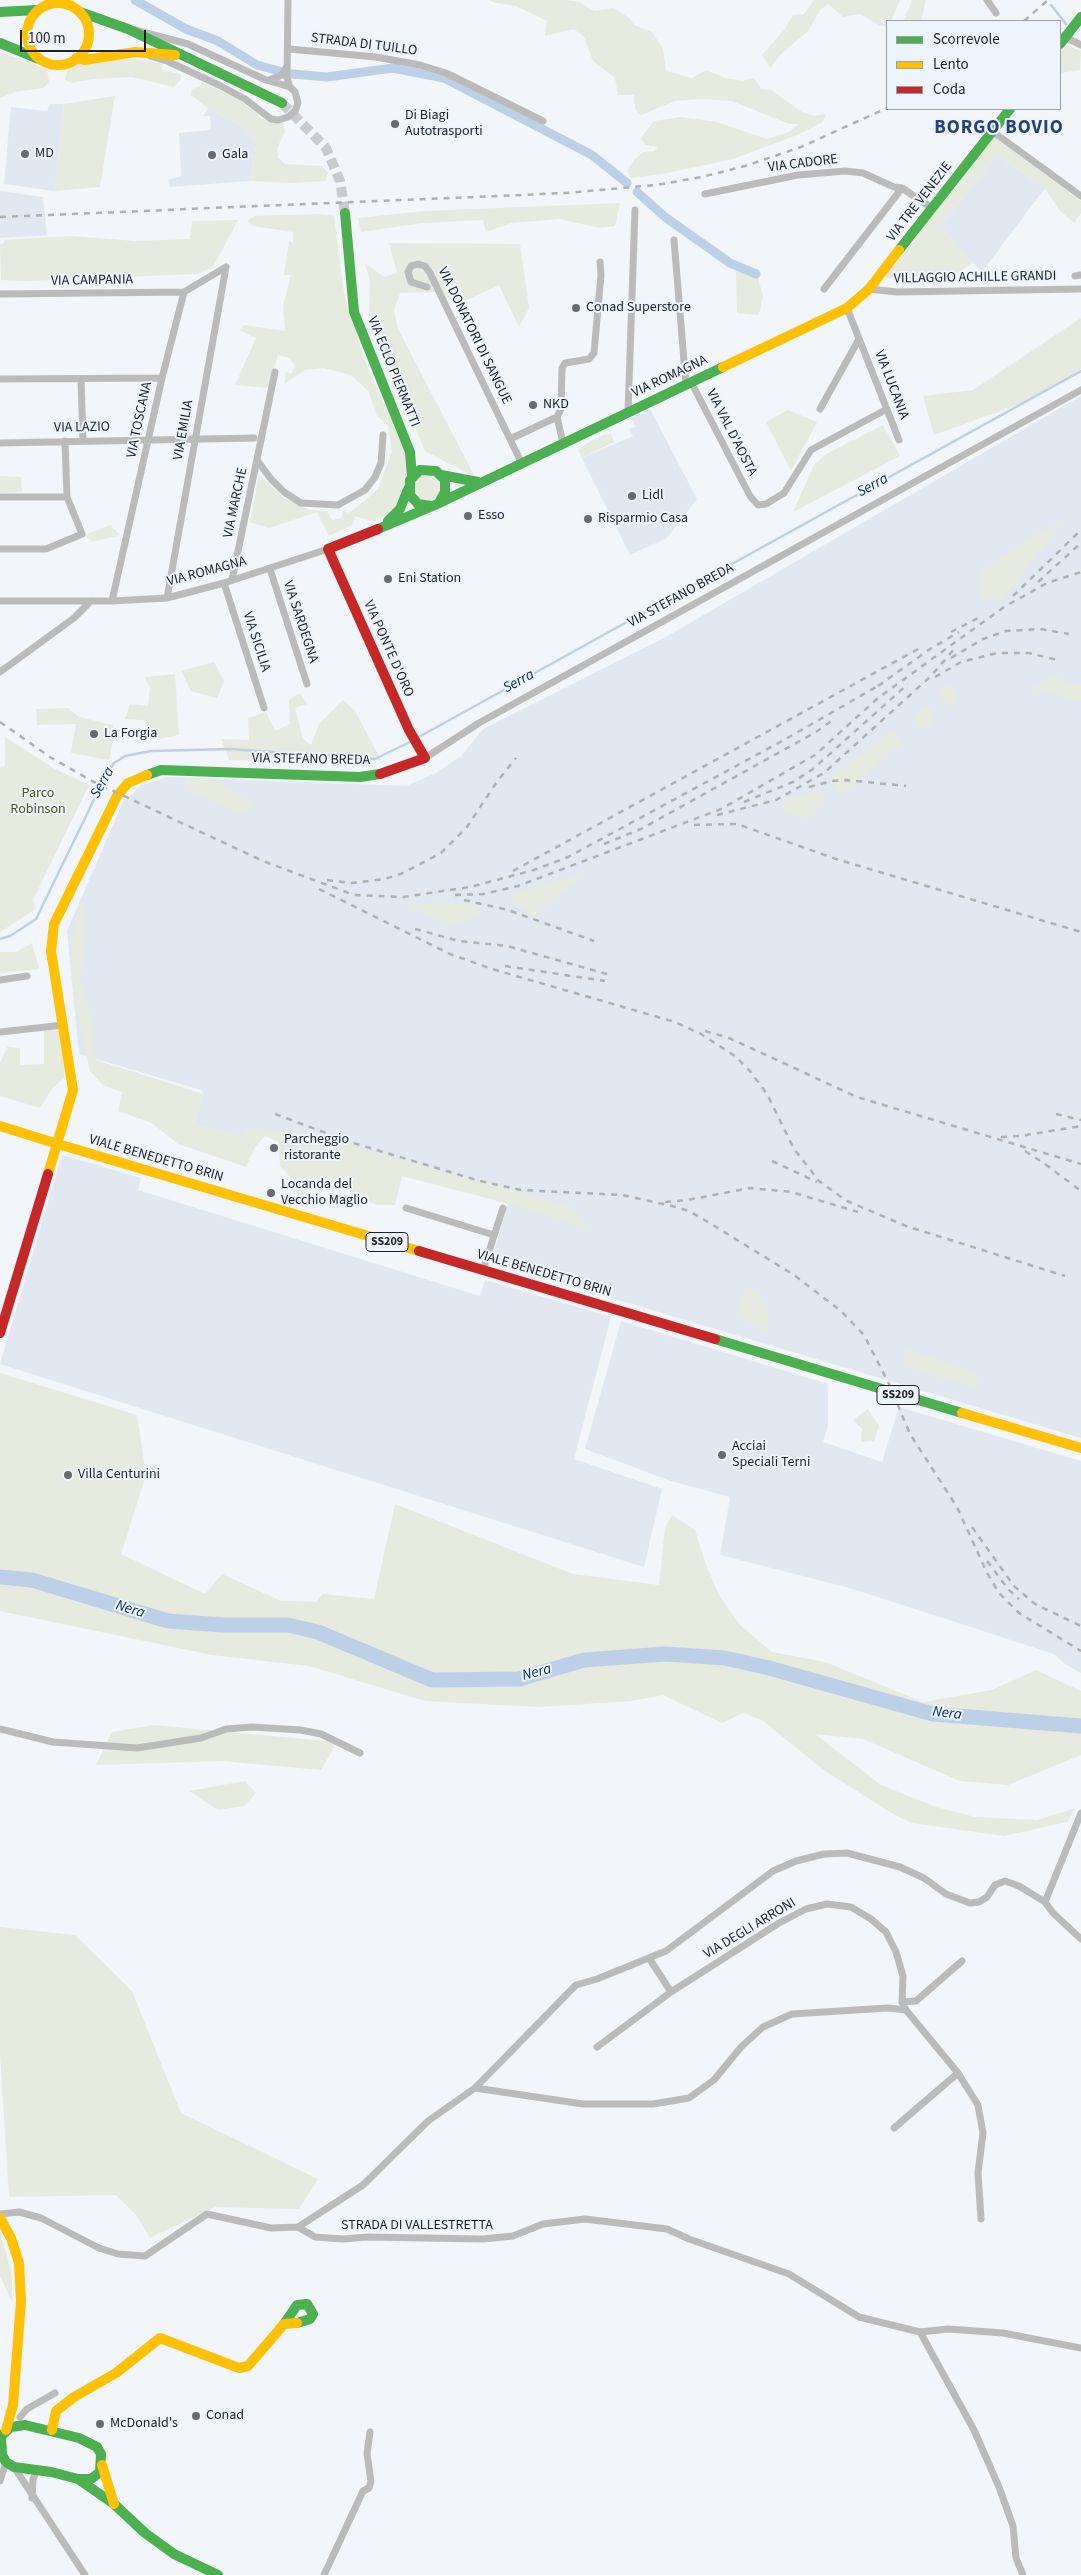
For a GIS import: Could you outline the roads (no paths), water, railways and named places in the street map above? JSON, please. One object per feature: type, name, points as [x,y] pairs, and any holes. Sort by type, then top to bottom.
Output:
[{"type":"main road","points":[[0,12],[37,10],[58,2],[128,29],[282,104]]},
{"type":"main road","points":[[37,10],[31,18],[27,36],[34,54],[41,60]]},
{"type":"main road","points":[[0,44],[41,60],[60,64],[76,58],[88,41],[88,31],[80,12]]},
{"type":"main road","points":[[1062,41],[1081,17]]},
{"type":"main road","points":[[76,58],[84,60],[135,52],[179,55]]},
{"type":"main road","name":"VIA TRE VENEZIE","points":[[869,289],[1009,110]]},
{"type":"main road","name":"VIA ECLO PIERMATTI","points":[[345,213],[354,312],[410,452],[412,476]]},
{"type":"main road","name":"VIA ROMAGNA","points":[[328,549],[435,504],[847,308],[869,289]]},
{"type":"main road","name":"VIA ECLO PIERMATTI","points":[[410,452],[419,462],[430,469]]},
{"type":"main road","points":[[441,475],[446,486],[443,498],[435,504],[424,506],[413,500],[408,489],[412,476],[420,470],[430,469],[441,475],[478,482]]},
{"type":"main road","name":"VIA ROMAGNA","points":[[383,525],[400,509],[408,489]]},
{"type":"main road","name":"VIA PONTE D'ORO","points":[[328,549],[409,730],[425,758]]},
{"type":"main road","name":"VIA STEFANO BREDA","points":[[0,1333],[73,1090],[51,951],[54,924],[117,796],[128,783],[139,777],[161,770],[360,778],[384,774],[425,758]]},
{"type":"main road","name":"VIALE BENEDETTO BRIN","points":[[0,1126],[1081,1448]]},
{"type":"main road","points":[[0,2218],[11,2238],[19,2263],[21,2301],[13,2405],[3,2434],[6,2460],[78,2480],[91,2479],[100,2472],[102,2465]]},
{"type":"main road","points":[[52,2430],[56,2411],[74,2397],[116,2372],[151,2343],[160,2338],[170,2340],[204,2356],[239,2368],[248,2366],[284,2324]]},
{"type":"main road","points":[[13,2405],[22,2421],[79,2438],[97,2447],[101,2454],[102,2465],[114,2504]]},
{"type":"main road","points":[[3,2434],[22,2421]]},
{"type":"main road","points":[[78,2480],[114,2504],[145,2533],[174,2554],[218,2575]]},
{"type":"street","points":[[135,52],[166,61],[192,72],[245,99],[271,119],[288,117],[298,103],[287,78],[289,49],[288,0]]},
{"type":"street","points":[[987,0],[996,13]]},
{"type":"street","points":[[128,29],[143,31],[188,44],[266,80],[290,87]]},
{"type":"street","points":[[1062,41],[1081,45]]},
{"type":"street","name":"STRADA DI TUILLO","points":[[289,49],[376,56],[420,65],[446,73],[543,121]]},
{"type":"street","points":[[266,80],[274,80],[282,75],[288,64]]},
{"type":"street","points":[[992,131],[1081,196]]},
{"type":"street","name":"VIA CADORE","points":[[705,194],[798,175],[845,171],[863,173],[894,188],[902,188],[932,208]]},
{"type":"street","points":[[824,289],[902,188]]},
{"type":"street","points":[[628,412],[635,210]]},
{"type":"street","points":[[674,240],[688,383]]},
{"type":"street","points":[[510,439],[557,417],[561,409],[562,368],[565,363],[589,359],[594,353],[601,275],[600,262]]},
{"type":"street","name":"VIA DONATORI DI SANGUE","points":[[427,287],[411,282],[408,272],[411,266],[418,264],[425,266],[430,273],[521,462]]},
{"type":"street","name":"VIA EMILIA","points":[[167,598],[226,266],[184,292]]},
{"type":"street","name":"VILLAGGIO ACHILLE GRANDI","points":[[869,289],[897,292],[1081,289]]},
{"type":"street","name":"VIA CAMPANIA","points":[[0,294],[184,292]]},
{"type":"street","name":"VIA TOSCANA","points":[[112,601],[162,378],[184,292]]},
{"type":"street","name":"VIA LUCANIA","points":[[847,308],[899,440]]},
{"type":"street","name":"VIA LUCANIA","points":[[820,409],[859,339]]},
{"type":"street","name":"VIA MARCHE","points":[[232,580],[275,372]]},
{"type":"street","points":[[0,379],[162,378]]},
{"type":"street","points":[[81,379],[82,441]]},
{"type":"street","name":"VIA VAL D'AOSTA","points":[[688,383],[750,496],[758,505],[766,504],[784,493],[811,450],[886,409]]},
{"type":"street","name":"VIA STEFANO BREDA","points":[[425,758],[479,723],[1081,390]]},
{"type":"street","points":[[557,417],[563,443]]},
{"type":"street","name":"VIA MARCHE","points":[[257,460],[271,479],[284,492],[301,502],[338,505],[365,490],[375,477],[381,463],[383,435]]},
{"type":"street","name":"VIA LAZIO","points":[[0,443],[254,438]]},
{"type":"street","points":[[0,549],[46,550],[82,534],[67,497],[65,441]]},
{"type":"street","points":[[0,497],[67,497]]},
{"type":"street","name":"VIA ROMAGNA","points":[[0,601],[112,601],[167,598],[270,569],[328,549]]},
{"type":"street","name":"VIA SARDEGNA","points":[[270,569],[307,684]]},
{"type":"street","name":"VIA SICILIA","points":[[224,583],[264,708]]},
{"type":"street","points":[[0,672],[74,618],[92,601]]},
{"type":"street","points":[[0,980],[27,976]]},
{"type":"street","points":[[0,1032],[64,1025]]},
{"type":"street","points":[[406,1208],[494,1235]]},
{"type":"street","points":[[483,1270],[503,1208]]},
{"type":"street","points":[[0,1729],[53,1742],[136,1748],[201,1738],[226,1729],[252,1727],[301,1730],[321,1734],[360,1753]]},
{"type":"street","points":[[1045,1902],[1081,1813]]},
{"type":"street","points":[[0,2214],[19,2212],[41,2218],[99,2248],[118,2254],[145,2256],[207,2214],[271,2228],[298,2227],[363,2185],[392,2154],[428,2121],[475,2088],[576,1985],[597,1979],[666,1951],[685,1939],[774,1871],[796,1861],[824,1854],[847,1854],[900,1867],[924,1878],[946,1894],[970,1903],[979,1902],[987,1897],[995,1885],[1005,1881],[1019,1886],[1045,1902],[1053,1913],[1081,1939]]},
{"type":"street","name":"VIA DEGLI ARRONI","points":[[597,2047],[671,1992],[779,1923],[806,1909],[827,1904],[850,1907],[870,1919],[886,1932],[896,1952],[903,1976],[902,2002],[906,2010],[958,2073],[978,2105],[983,2133],[978,2173],[981,2218]]},
{"type":"street","points":[[650,1958],[671,1992]]},
{"type":"street","points":[[902,2002],[916,2001],[962,1961]]},
{"type":"street","points":[[475,2088],[583,2104],[653,2104],[689,2098],[714,2080],[741,2048],[763,2027],[792,2014],[888,2008],[906,2010]]},
{"type":"street","points":[[894,2128],[958,2073]]},
{"type":"street","name":"STRADA DI VALLESTRETTA","points":[[298,2227],[315,2237],[343,2240],[368,2237],[483,2240],[513,2236],[543,2224],[585,2219],[667,2229],[689,2239],[790,2274],[859,2317],[920,2332],[948,2329],[1003,2333],[1081,2348]]},
{"type":"street","points":[[920,2332],[974,2430],[999,2487],[1013,2526],[1016,2558],[1022,2575]]},
{"type":"street","points":[[22,2421],[27,2409],[55,2393]]},
{"type":"street","points":[[324,2575],[363,2490],[369,2488],[371,2481],[367,2454],[370,2432]]},
{"type":"street","points":[[0,2480],[6,2460]]},
{"type":"street","points":[[6,2460],[85,2575]]},
{"type":"street","points":[[32,2498],[33,2479],[37,2470]]},
{"type":"waterway","points":[[135,0],[186,29],[218,41],[257,65],[283,72]]},
{"type":"waterway","points":[[1051,5],[1066,24]]},
{"type":"waterway","points":[[292,74],[327,77],[393,68],[444,78],[592,155],[627,183]]},
{"type":"waterway","points":[[637,192],[665,217],[730,263],[756,274]]},
{"type":"waterway","name":"Serra","points":[[417,738],[1081,371]]},
{"type":"waterway","name":"Serra","points":[[0,939],[10,936],[36,919],[106,775],[114,763],[125,756],[151,751],[230,749],[375,759],[412,741]]},
{"type":"waterway","name":"Nera","points":[[0,1577],[32,1580],[168,1621],[223,1625],[288,1625],[318,1632],[432,1680],[519,1679],[584,1660],[665,1654],[725,1658],[769,1668],[933,1714],[1081,1726]]},
{"type":"tunnel","points":[[282,103],[326,148],[340,181],[345,213]]},
{"type":"railway","points":[[1025,20],[1048,0]]},
{"type":"railway","points":[[0,217],[566,193],[656,185],[702,177],[745,166],[801,147],[886,108]]},
{"type":"railway","points":[[1013,596],[1081,530]]},
{"type":"railway","points":[[1038,582],[1081,543]]},
{"type":"railway","points":[[455,895],[484,894],[518,886],[721,809],[815,755],[878,698],[1004,607],[1047,583],[1081,572]]},
{"type":"railway","points":[[951,632],[982,616]]},
{"type":"railway","points":[[951,658],[983,639],[1006,631],[1040,629],[1069,634]]},
{"type":"railway","points":[[878,686],[930,649],[959,632]]},
{"type":"railway","points":[[513,871],[920,648]]},
{"type":"railway","points":[[717,815],[776,800],[824,773],[931,676],[955,648]]},
{"type":"railway","points":[[935,677],[961,662],[997,653],[1029,653],[1061,661]]},
{"type":"railway","points":[[0,722],[50,757],[92,781],[263,861],[354,895],[403,897],[470,887],[534,870],[568,857],[784,740],[883,683]]},
{"type":"railway","points":[[744,802],[793,782],[813,769],[908,684]]},
{"type":"railway","points":[[604,844],[641,829],[816,732],[834,719]]},
{"type":"railway","points":[[327,880],[352,883],[385,879],[403,873],[441,853],[467,827],[496,783],[516,758]]},
{"type":"railway","points":[[809,787],[832,781],[846,780],[906,786]]},
{"type":"railway","points":[[694,825],[737,824],[836,859],[1081,932]]},
{"type":"railway","points":[[319,889],[450,954],[492,969],[675,1022],[701,1034],[735,1056],[750,1071],[767,1094],[794,1149],[819,1181],[847,1201],[906,1226],[1065,1276]]},
{"type":"railway","points":[[464,900],[508,910],[594,941]]},
{"type":"railway","points":[[415,929],[459,941],[507,946],[607,974]]},
{"type":"railway","points":[[505,966],[605,981]]},
{"type":"railway","points":[[705,1031],[729,1038],[857,1097],[1081,1164]]},
{"type":"railway","points":[[275,1114],[350,1142],[480,1181],[521,1190],[622,1195],[689,1211],[794,1275],[841,1311],[864,1335],[889,1384],[910,1434],[957,1507],[987,1573],[999,1593],[1019,1613],[1081,1651]]},
{"type":"railway","points":[[1056,1114],[1081,1120]]},
{"type":"railway","points":[[1001,1137],[1020,1136],[1081,1126]]},
{"type":"railway","points":[[1025,1151],[1081,1191]]},
{"type":"railway","points":[[772,1161],[817,1182]]},
{"type":"railway","points":[[665,1202],[687,1200],[750,1188],[791,1192],[858,1212]]},
{"type":"railway","points":[[972,1527],[1014,1586],[1035,1604],[1081,1626]]},
{"type":"railway","points":[[987,1561],[1008,1589],[1019,1599]]},
{"type":"place","name":"Di Biagi Autotrasporti","points":[[395,124]]},
{"type":"place","name":"MD","points":[[25,154]]},
{"type":"place","name":"Gala","points":[[212,155]]},
{"type":"place","name":"Conad Superstore","points":[[576,308]]},
{"type":"place","name":"NKD","points":[[533,405]]},
{"type":"place","name":"Lidl","points":[[632,496]]},
{"type":"place","name":"Esso","points":[[468,516]]},
{"type":"place","name":"Risparmio Casa","points":[[588,519]]},
{"type":"place","name":"Eni Station","points":[[388,579]]},
{"type":"place","name":"La Forgia","points":[[94,734]]},
{"type":"place","name":"Parcheggio ristorante","points":[[274,1148]]},
{"type":"place","name":"Locanda del Vecchio Maglio","points":[[271,1193]]},
{"type":"place","name":"Acciai Speciali Terni","points":[[722,1455]]},
{"type":"place","name":"Villa Centurini","points":[[68,1475]]},
{"type":"place","name":"Conad","points":[[196,2416]]},
{"type":"place","name":"McDonald's","points":[[100,2424]]},
{"type":"district","name":"BORGO BOVIO","points":[[999,129]]},
{"type":"park label","name":"Parco Robinson","points":[[38,802]]}]
